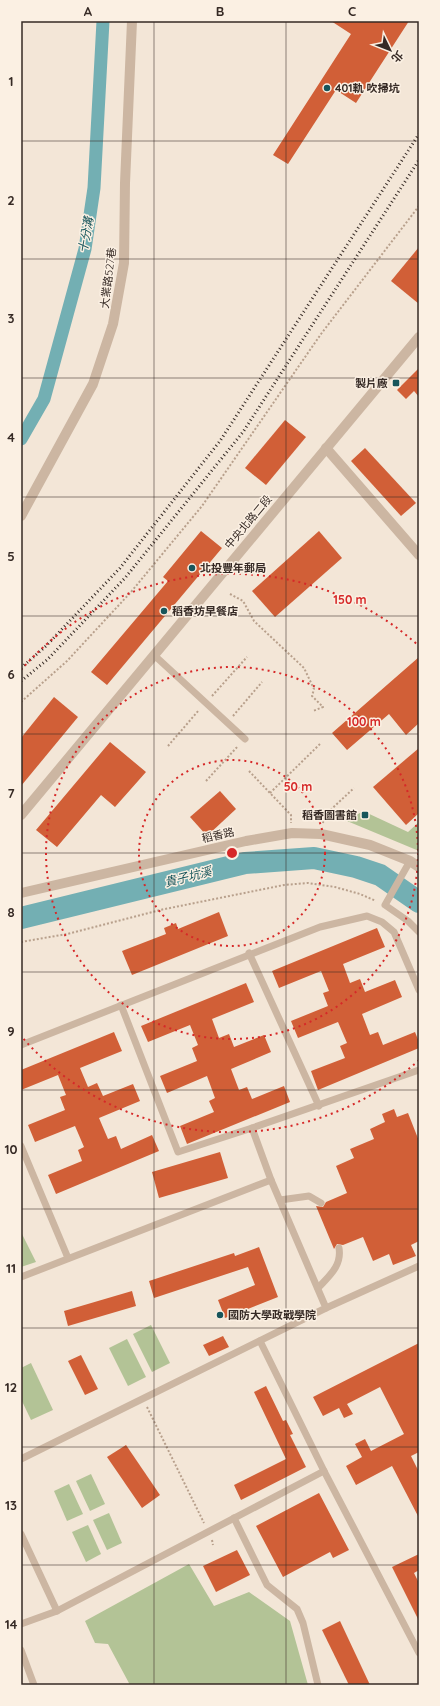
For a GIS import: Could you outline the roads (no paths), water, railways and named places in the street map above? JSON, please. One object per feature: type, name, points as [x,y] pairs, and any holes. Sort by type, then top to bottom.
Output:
[{"type":"street","name":"大業路527巷","points":[[21,516],[93,384],[113,324],[124,263],[124,183],[132,21]]},
{"type":"street","name":"中央北路二段","points":[[21,815],[419,338]]},
{"type":"street","points":[[326,448],[419,555]]},
{"type":"street","name":"稻香路","points":[[21,893],[238,843],[292,833],[322,834],[370,845],[415,864]]},
{"type":"lane","points":[[154,655],[244,739]]},
{"type":"lane","points":[[415,864],[401,877],[387,902],[419,932]]},
{"type":"lane","points":[[21,1045],[320,927],[367,916],[382,922],[394,932],[419,990]]},
{"type":"lane","points":[[249,954],[319,1106]]},
{"type":"lane","points":[[121,1005],[178,1152],[319,1106],[419,1071]]},
{"type":"lane","points":[[252,1128],[271,1180],[326,1308]]},
{"type":"lane","points":[[21,1146],[24,1162],[68,1258]]},
{"type":"lane","points":[[21,1277],[271,1180]]},
{"type":"lane","points":[[280,1200],[308,1196],[321,1203]]},
{"type":"lane","points":[[318,1288],[336,1269],[340,1254],[339,1248]]},
{"type":"lane","points":[[21,1459],[326,1308],[419,1266]]},
{"type":"lane","points":[[260,1341],[324,1471],[419,1653]]},
{"type":"lane","points":[[21,1624],[57,1611],[324,1471]]},
{"type":"lane","points":[[234,1518],[267,1585],[297,1609],[318,1685]]},
{"type":"lane","points":[[21,1534],[57,1611]]},
{"type":"lane","points":[[21,1650],[34,1685]]},
{"type":"waterway","name":"十分溝","points":[[21,439],[44,399],[85,249],[94,188],[103,21]]},
{"type":"waterway","name":"貴子坑溪","points":[[21,918],[245,863],[314,858],[356,867],[380,875],[419,902]]},
{"type":"railway","points":[[21,668],[46,646],[120,568],[220,441],[419,134]]},
{"type":"railway","points":[[21,681],[47,660],[125,578],[243,432],[419,160]]},
{"type":"place","name":"401軌 吹掃坑","points":[[327,88]]},
{"type":"place","name":"製片廠","points":[[396,383]]},
{"type":"place","name":"北投豐年郵局","points":[[192,568]]},
{"type":"place","name":"稻香坊早餐店","points":[[164,611]]},
{"type":"place","name":"稻香圖書館","points":[[365,815]]},
{"type":"place","name":"國防大學政戰學院","points":[[220,1315]]}]
